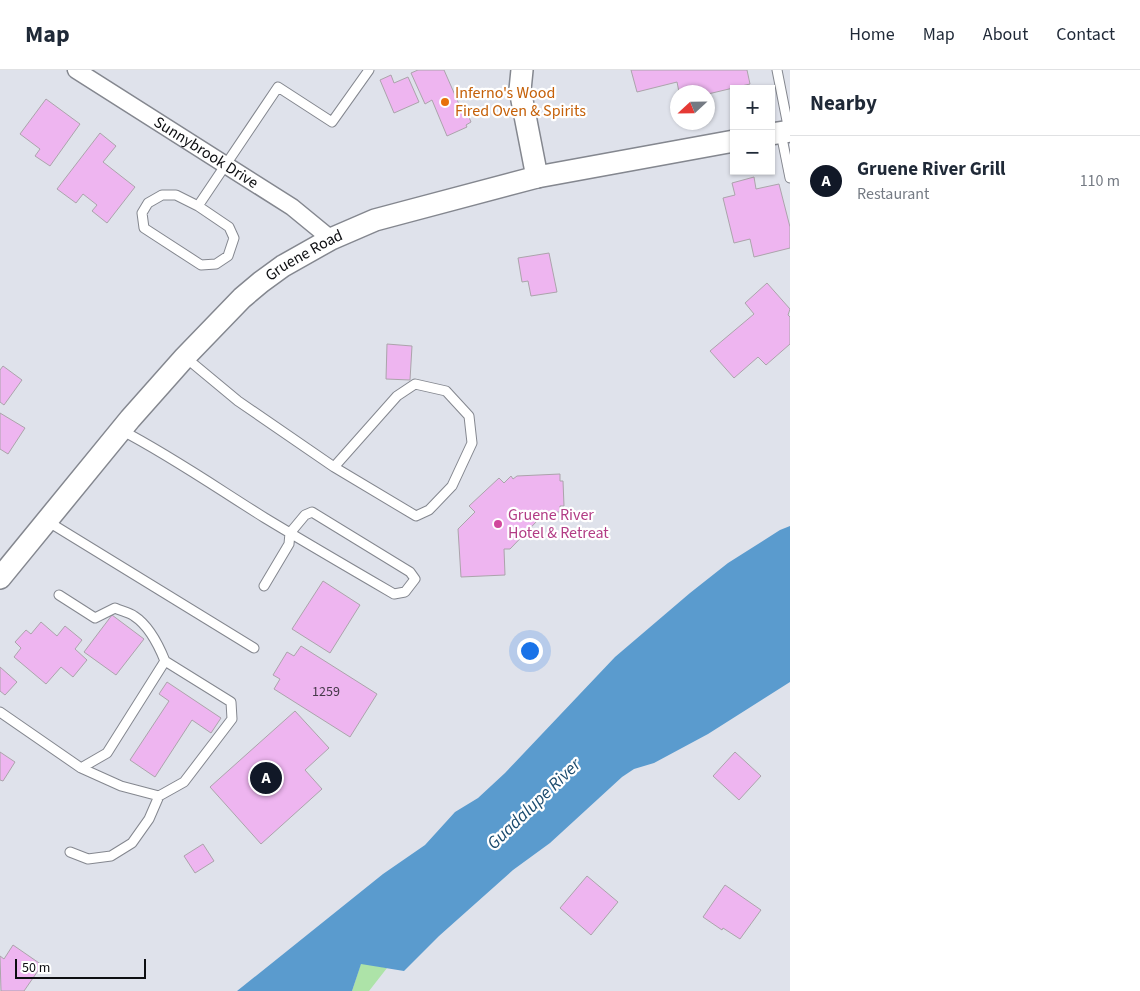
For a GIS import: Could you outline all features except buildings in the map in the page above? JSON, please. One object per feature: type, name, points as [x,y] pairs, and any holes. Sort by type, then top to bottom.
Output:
[{"type":"street","name":"Sunnybrook Drive","points":[[76,70],[292,207],[332,238]]},
{"type":"street","points":[[522,70],[520,90],[537,177]]},
{"type":"street","name":"Gruene Road","points":[[0,578],[121,430],[211,328],[261,282],[283,266],[332,238],[375,220],[537,177],[730,142]]},
{"type":"lane","points":[[198,206],[278,87],[332,122],[369,70]]},
{"type":"lane","points":[[777,70],[790,178]]},
{"type":"lane","points":[[162,195],[176,195],[198,206],[229,227],[234,238],[228,256],[216,264],[201,265],[144,228],[142,213],[148,203],[162,195]]},
{"type":"lane","points":[[185,357],[238,401],[334,467],[416,516],[429,510],[452,486],[472,443],[469,416],[446,391],[415,384],[397,396],[334,467]]},
{"type":"lane","points":[[121,430],[152,446],[290,533],[394,594],[405,592],[415,579],[410,572],[312,512],[305,515],[290,533],[289,544],[264,586]]},
{"type":"lane","points":[[46,520],[254,648]]},
{"type":"lane","points":[[59,594],[95,618],[115,608],[134,616],[159,646],[165,661],[231,702],[232,719],[184,782],[159,796],[149,818],[132,843],[111,856],[88,859],[70,852]]},
{"type":"lane","points":[[81,768],[107,753],[165,661]]},
{"type":"lane","points":[[0,712],[81,768],[121,786],[159,796]]},
{"type":"green space","points":[[361,963],[387,968],[369,991],[352,991]]},
{"type":"water","name":"Guadalupe River","points":[[790,526],[790,682],[708,734],[654,763],[634,769],[622,777],[550,843],[513,870],[439,936],[404,971],[361,964],[352,991],[237,991],[383,874],[425,845],[455,812],[478,798],[505,773],[615,657],[690,593],[728,563],[780,530]]},
{"type":"place","name":"Inferno's Wood Fired Oven & Spirits","points":[[445,102]]},
{"type":"place","name":"Gruene River Hotel & Retreat","points":[[498,524]]},
{"type":"place","name":"Gruene River Grill","points":[[266,778]]}]
